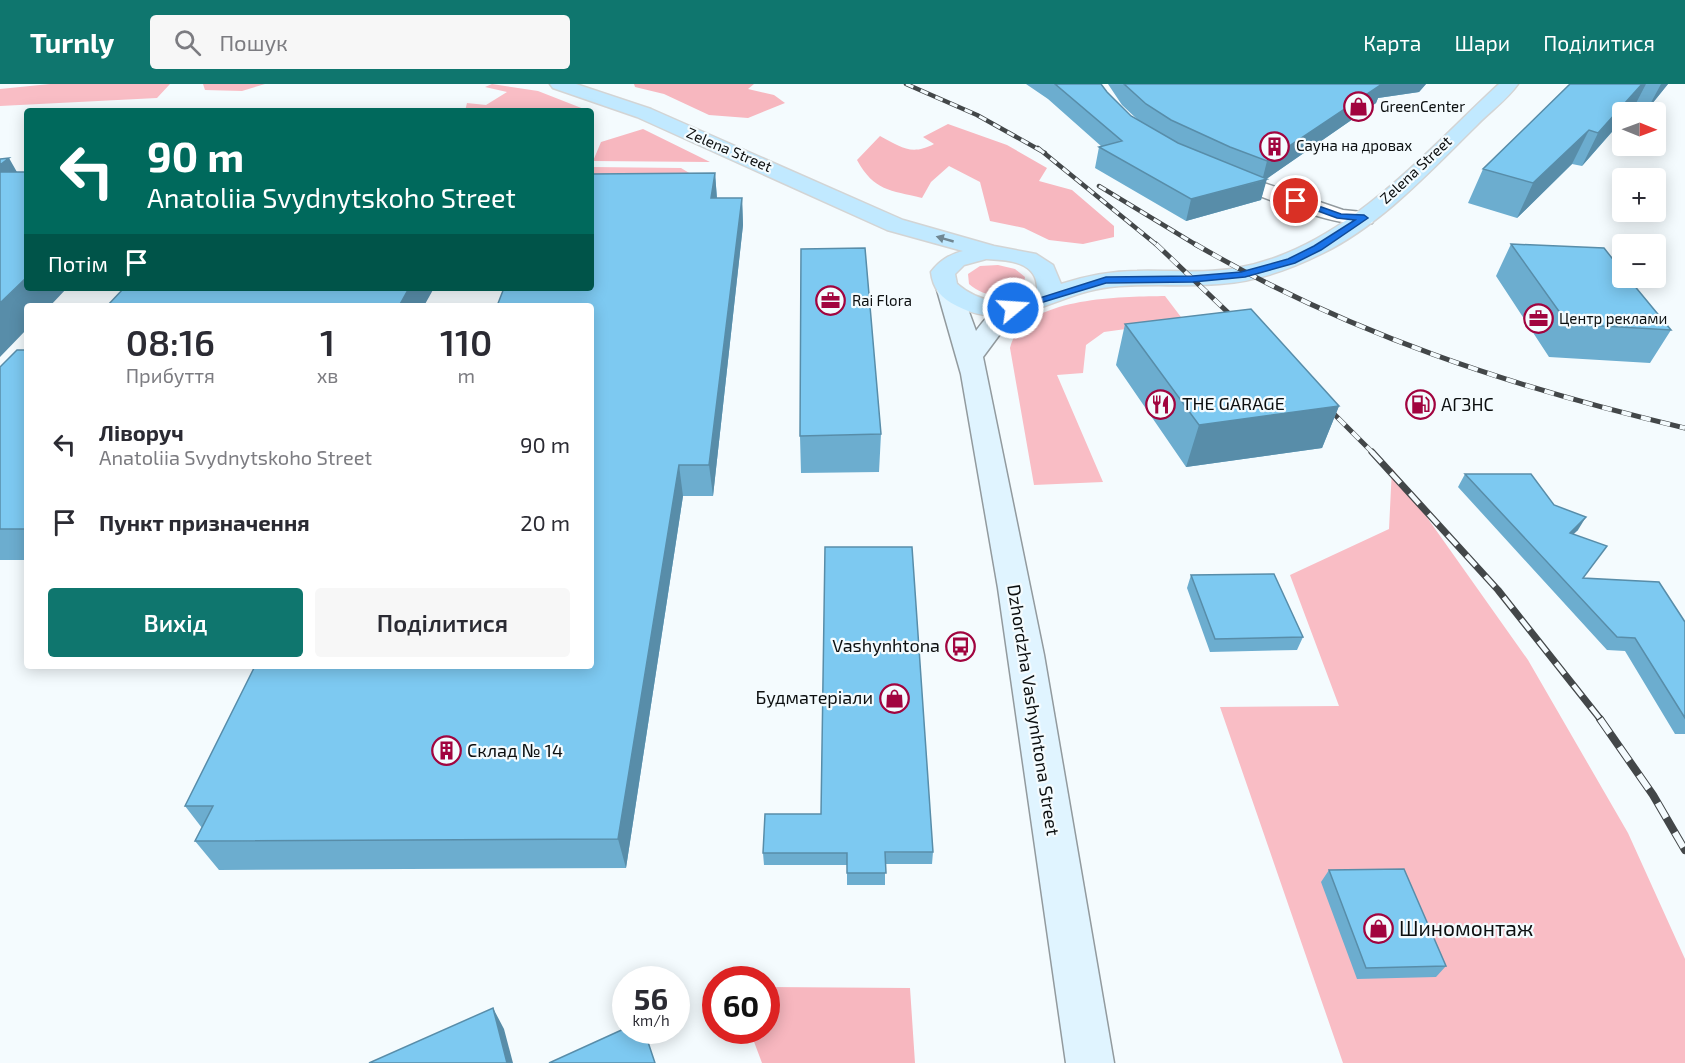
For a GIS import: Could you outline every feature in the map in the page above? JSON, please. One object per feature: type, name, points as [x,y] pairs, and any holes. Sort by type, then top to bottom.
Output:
[{"type":"main road","name":"Zelena Street","points":[[559,84],[644,113],[896,225],[994,253],[1014,255],[1106,280],[1193,279],[1241,275],[1292,261],[1318,248],[1364,218],[1509,84]]},
{"type":"main road","name":"Zelena Street","points":[[896,225],[926,251],[960,299],[975,305],[1025,304],[1106,280]]},
{"type":"main road","points":[[946,281],[951,263],[962,257],[994,253]]},
{"type":"main road","points":[[970,357],[1003,315],[1049,290],[1050,281],[1046,271],[1035,262]]},
{"type":"main road","name":"Dzhordzha Vashynhtona Street","points":[[946,281],[970,357],[1009,561],[1090,1063]]},
{"type":"street","points":[[1208,169],[1340,216],[1364,218]]},
{"type":"shaded area","points":[[50,84],[170,84],[157,98],[0,106],[0,89]]},
{"type":"shaded area","points":[[203,84],[265,84],[242,91],[205,90]]},
{"type":"shaded area","points":[[492,84],[538,91],[581,108],[466,108],[467,103],[486,105],[507,92],[485,87]]},
{"type":"shaded area","points":[[634,84],[754,84],[748,89],[774,95],[785,103],[748,118],[709,115],[664,94],[635,87]]},
{"type":"shaded area","points":[[948,124],[1007,145],[1047,168],[1039,181],[1072,190],[1114,226],[1114,237],[1083,244],[1049,240],[1024,228],[990,221],[980,182],[949,166],[931,182],[922,198],[892,191],[877,184],[857,160],[880,136],[906,149],[926,148],[934,144],[923,137]]},
{"type":"shaded area","points":[[643,129],[710,162],[594,161],[601,142]]},
{"type":"shaded area","points":[[594,167],[681,168],[709,185],[594,183]]},
{"type":"shaded area","points":[[998,265],[1015,269],[1025,277],[1023,287],[1010,294],[996,295],[981,292],[969,284],[968,274],[980,266]]},
{"type":"shaded area","points":[[1165,296],[1184,321],[1104,332],[1086,345],[1083,373],[1057,375],[1103,482],[1034,485],[1010,348],[1018,331],[1033,318],[1053,309],[1076,303],[1125,297]]},
{"type":"shaded area","points":[[1392,468],[1528,660],[1628,833],[1685,959],[1685,1063],[1343,1063],[1220,707],[1339,706],[1290,575],[1389,529]]},
{"type":"shaded area","points":[[780,987],[910,988],[915,1063],[762,1063],[755,1044],[780,1044]]},
{"type":"building","points":[[1055,84],[1101,84],[1131,116],[1178,143],[1267,179],[1191,199],[1099,147],[1122,141]]},
{"type":"building","points":[[1124,84],[1382,84],[1267,161],[1171,120],[1146,104]]},
{"type":"building","points":[[1570,84],[1642,84],[1626,102],[1612,102],[1612,117],[1598,133],[1589,130],[1533,183],[1483,169]]},
{"type":"building","points":[[9,158],[0,165],[0,159]]},
{"type":"building","points":[[0,172],[24,172],[24,280],[0,303]]},
{"type":"building","points":[[715,173],[711,198],[742,198],[709,465],[679,465],[618,839],[195,841],[213,806],[185,806],[254,669],[594,669],[594,303],[498,303],[503,291],[594,291],[594,174]]},
{"type":"building","points":[[1511,244],[1604,248],[1612,258],[1612,288],[1636,288],[1671,330],[1568,324]]},
{"type":"building","points":[[865,248],[881,434],[800,436],[801,249]]},
{"type":"building","points":[[121,291],[407,291],[401,303],[110,303]]},
{"type":"building","points":[[1251,309],[1339,406],[1199,425],[1125,324]]},
{"type":"building","points":[[17,350],[24,350],[24,529],[0,529],[0,367]]},
{"type":"building","points":[[1465,474],[1531,474],[1554,505],[1586,517],[1570,533],[1607,546],[1583,578],[1659,582],[1685,622],[1685,718],[1635,638],[1617,637]]},
{"type":"building","points":[[825,547],[912,547],[933,852],[885,852],[886,873],[847,873],[847,853],[763,853],[765,814],[821,814]]},
{"type":"building","points":[[1274,574],[1303,637],[1215,639],[1191,575]]},
{"type":"building","name":"Шиномонтаж","points":[[1404,869],[1446,966],[1366,968],[1329,870]]},
{"type":"building","points":[[493,1008],[507,1063],[369,1063]]},
{"type":"building","points":[[612,1034],[612,1044],[649,1044],[655,1063],[549,1063]]},
{"type":"railway","points":[[906,84],[977,115],[1042,151]]},
{"type":"railway","points":[[1038,148],[1042,151]]},
{"type":"railway","points":[[1042,151],[1158,246]]},
{"type":"railway","points":[[1099,186],[1198,246]]},
{"type":"railway","points":[[1156,244],[1239,323]]},
{"type":"railway","points":[[1195,244],[1312,305],[1433,354],[1558,395],[1685,428]]},
{"type":"railway","points":[[1324,404],[1372,452]]},
{"type":"railway","points":[[1372,452],[1498,590],[1601,720]]},
{"type":"railway","points":[[1600,719],[1653,795],[1685,850]]},
{"type":"place","name":"GreenCenter","points":[[1359,107]]},
{"type":"place","name":"Сауна на дровах","points":[[1275,146]]},
{"type":"place","name":"Rai Flora","points":[[831,301]]},
{"type":"place","name":"Центр реклами","points":[[1538,319]]},
{"type":"place","name":"THE GARAGE","points":[[1161,404]]},
{"type":"place","name":"АГЗНС","points":[[1420,405]]},
{"type":"place","name":"Vashynhtona","points":[[961,646]]},
{"type":"place","name":"Будматеріали","points":[[894,698]]},
{"type":"place","name":"Склад № 14","points":[[446,751]]},
{"type":"place","name":"Шиномонтаж","points":[[1378,929]]},
{"type":"route","points":[[1013,308],[1106,280],[1193,279],[1241,275],[1292,261],[1318,248],[1364,218],[1340,216],[1296,201]]}]
